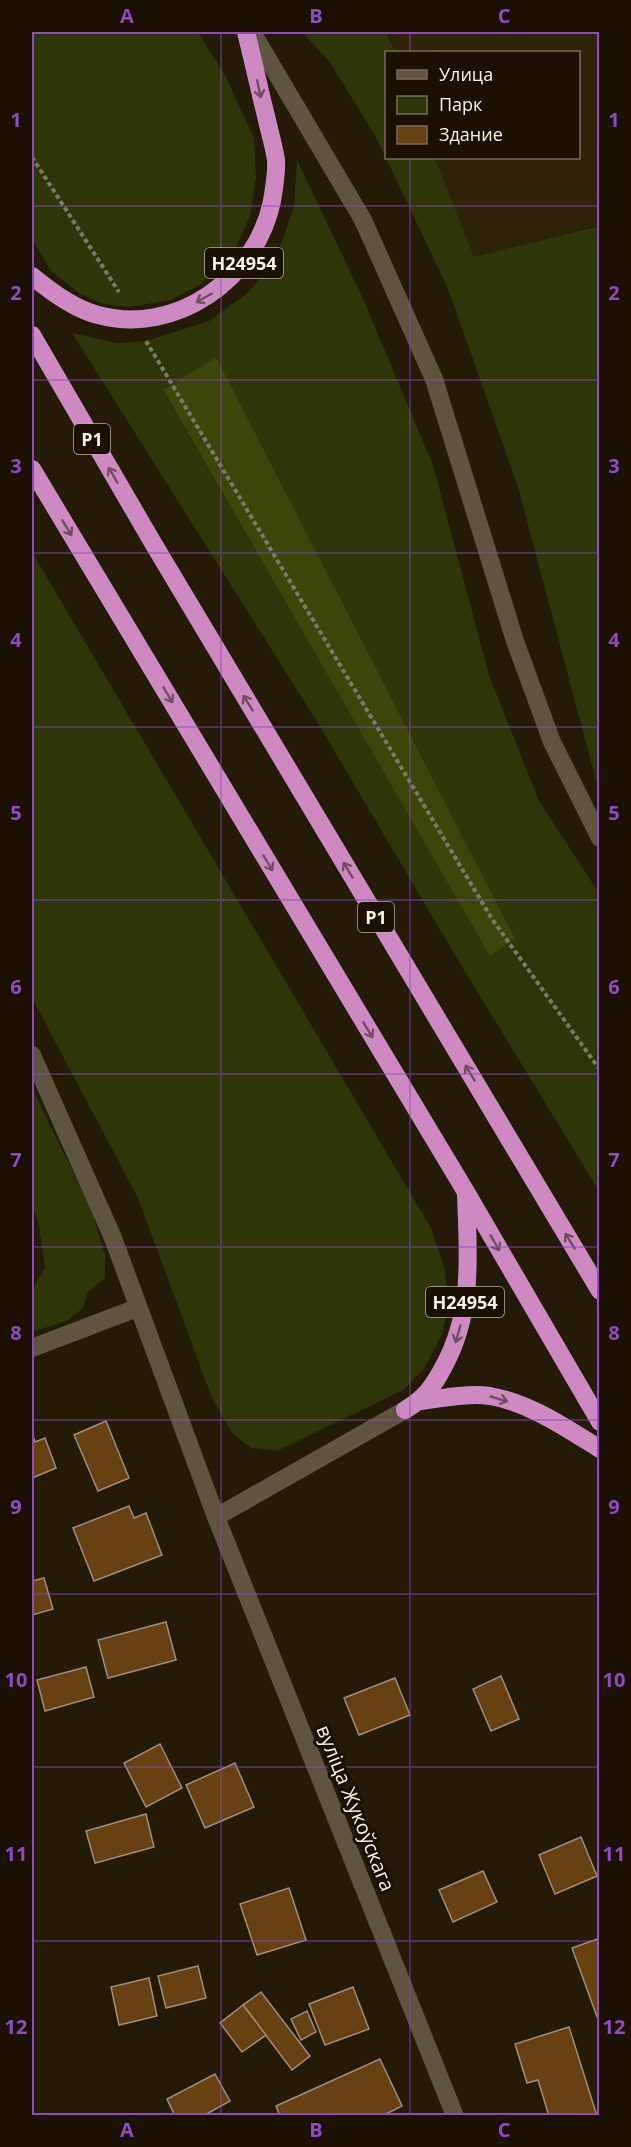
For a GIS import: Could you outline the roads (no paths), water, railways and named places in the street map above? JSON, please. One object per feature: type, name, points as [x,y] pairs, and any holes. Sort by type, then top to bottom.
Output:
[{"type":"highway","name":"Н24954","points":[[32,276],[52,294],[97,315],[136,320],[186,309],[216,291],[242,266],[260,237],[272,202],[276,162],[246,32]]},
{"type":"highway","name":"Р1","points":[[32,334],[153,543],[600,1291]]},
{"type":"highway","points":[[32,469],[466,1192],[600,1422]]},
{"type":"highway","name":"Н24954","points":[[405,1410],[420,1401],[438,1378],[455,1347],[465,1312],[468,1267],[466,1192]]},
{"type":"highway","name":"Н24954","points":[[420,1401],[457,1396],[490,1396],[542,1414],[600,1449]]},
{"type":"street","points":[[252,32],[363,220],[434,379],[515,641],[552,742],[600,838]]},
{"type":"street","name":"вуліца Жукоўскага","points":[[32,1055],[113,1238],[216,1517],[456,2115]]},
{"type":"street","points":[[32,1348],[137,1308]]},
{"type":"street","name":"Н24954","points":[[216,1517],[405,1410]]}]
